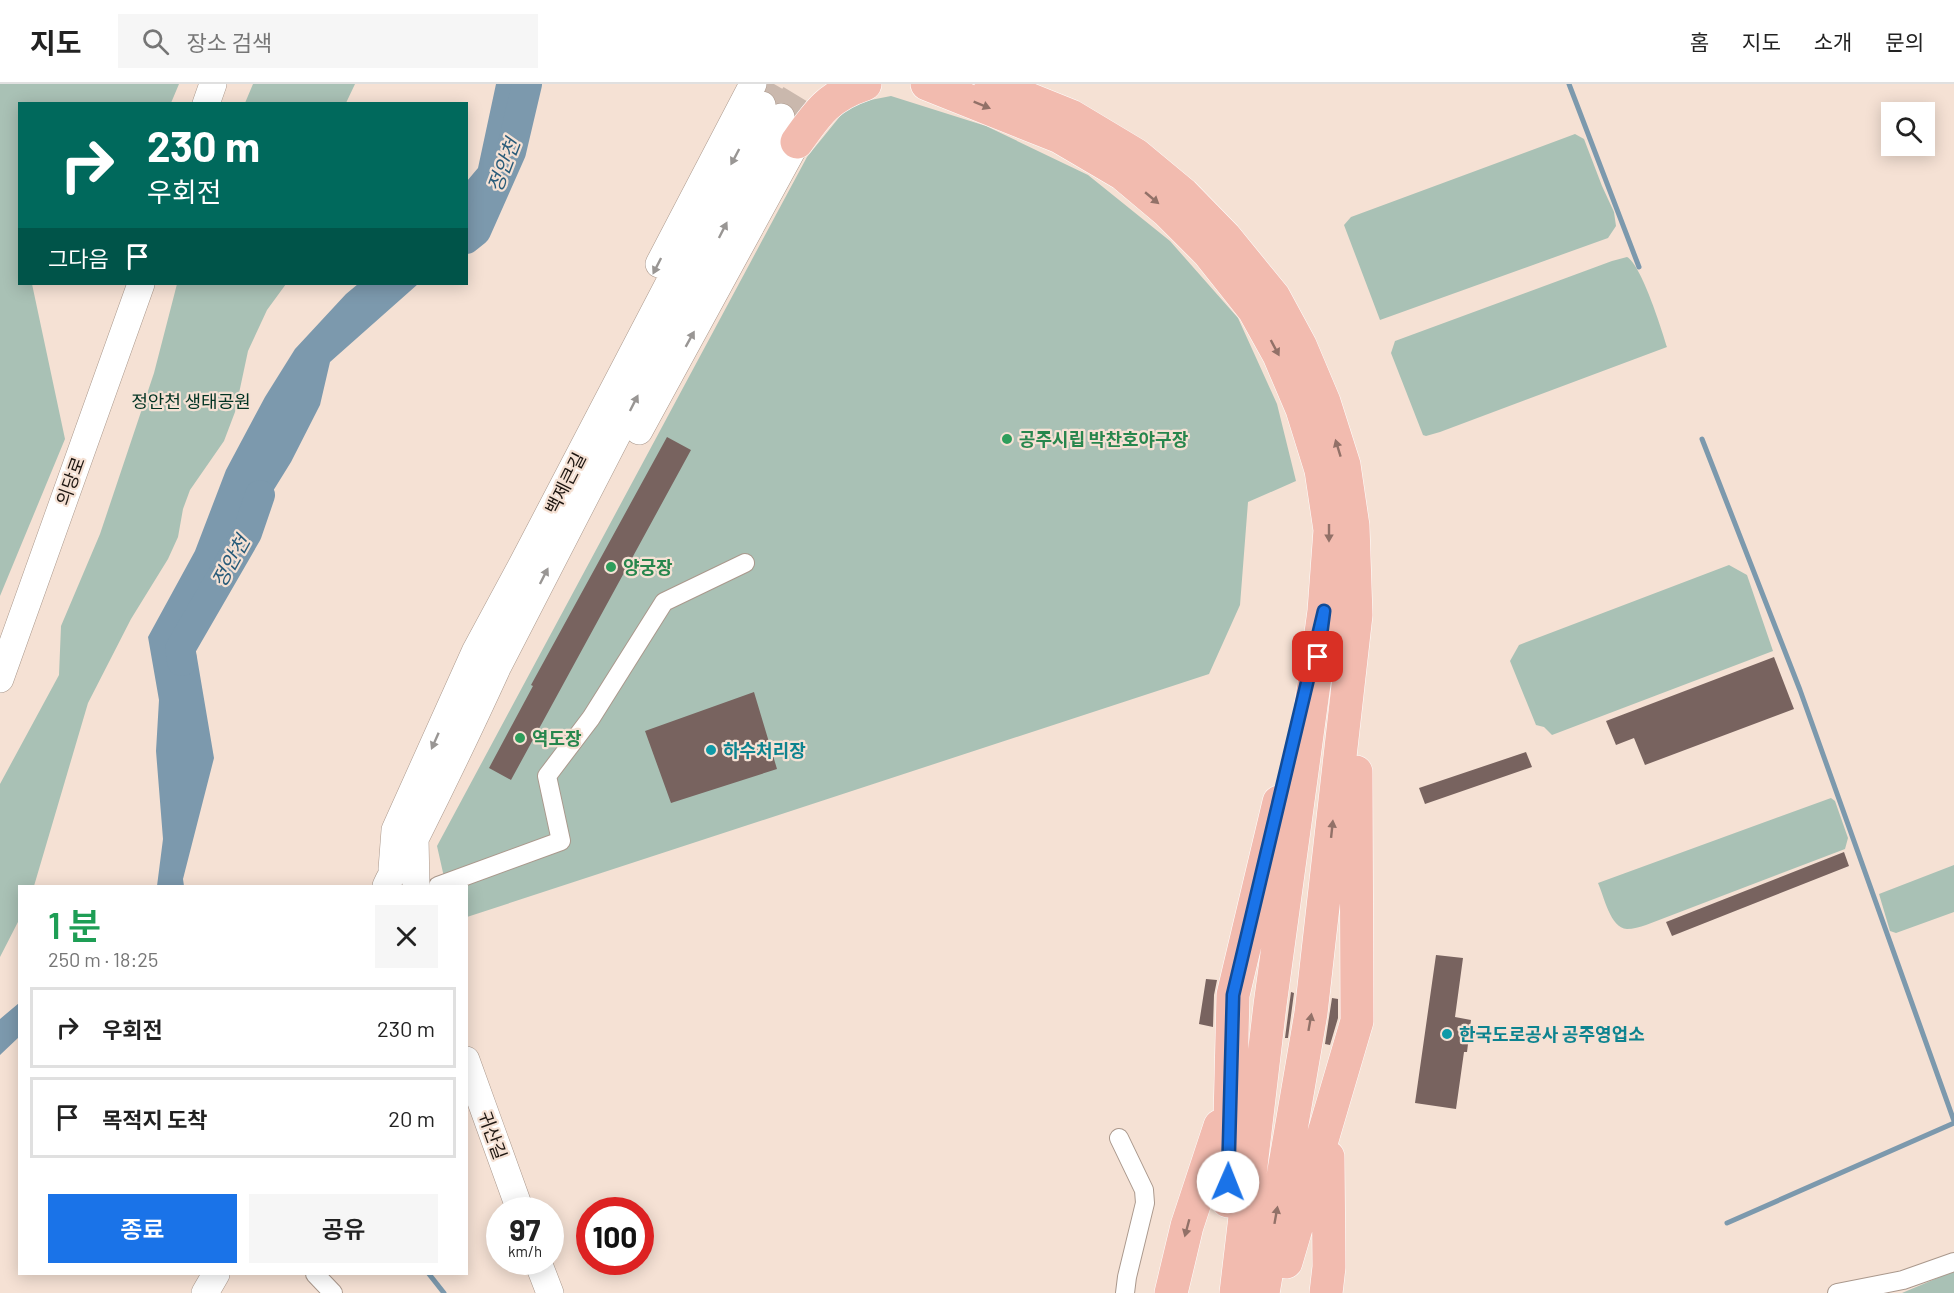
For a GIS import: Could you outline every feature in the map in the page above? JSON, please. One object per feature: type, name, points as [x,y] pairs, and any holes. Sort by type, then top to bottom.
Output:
[{"type":"highway","points":[[763,107],[820,111],[844,91],[865,84]]},
{"type":"highway","points":[[927,84],[1060,137],[1123,174],[1167,211],[1208,252],[1254,310],[1279,355],[1302,409],[1321,470],[1330,530],[1324,611],[1270,1005],[1236,1293]]},
{"type":"highway","points":[[991,84],[1071,116],[1136,155],[1183,194],[1226,237],[1274,297],[1300,345],[1324,402],[1344,465],[1353,526],[1356,615],[1357,1021],[1277,1293]]},
{"type":"highway","points":[[1226,1293],[1233,995],[1324,611]]},
{"type":"highway","points":[[1263,1293],[1311,1013],[1356,615]]},
{"type":"highway","points":[[1172,1293],[1187,1226],[1231,1093]]},
{"type":"highway","points":[[1326,1293],[1329,1267],[1328,1122]]},
{"type":"main road","points":[[207,102],[213,84]]},
{"type":"main road","points":[[763,107],[830,84]]},
{"type":"main road","name":"백제큰길","points":[[389,878],[395,830],[475,652],[763,107]]},
{"type":"main road","name":"백제큰길","points":[[389,878],[415,838],[475,718],[548,610],[627,453],[763,107]]},
{"type":"main road","name":"의당로","points":[[0,679],[141,285]]},
{"type":"main road","points":[[415,838],[416,885]]},
{"type":"main road","name":"귀산길","points":[[468,1066],[515,1197]]},
{"type":"main road","points":[[205,1293],[215,1275]]},
{"type":"main road","points":[[543,1275],[550,1293]]},
{"type":"street","points":[[441,885],[561,841],[547,776],[591,718],[664,602],[745,563]]},
{"type":"street","points":[[1119,1138],[1144,1190],[1146,1203],[1125,1293]]},
{"type":"street","points":[[1838,1293],[1903,1280],[1954,1262]]},
{"type":"street","points":[[316,1275],[333,1293]]},
{"type":"green space","points":[[0,84],[179,84],[171,102],[18,102],[18,285],[32,285],[65,439],[0,596]]},
{"type":"green space","points":[[253,84],[355,84],[346,102],[245,102]]},
{"type":"green space","points":[[891,96],[986,126],[1088,175],[1170,241],[1238,318],[1277,404],[1296,481],[1248,502],[1240,605],[1209,674],[468,917],[468,885],[446,885],[437,846],[807,157],[850,104]]},
{"type":"green space","points":[[1575,134],[1584,139],[1614,212],[1616,226],[1608,238],[1380,320],[1344,225],[1351,217]]},
{"type":"green space","points":[[1627,257],[1633,262],[1644,284],[1667,347],[1440,432],[1423,435],[1391,353],[1395,341]]},
{"type":"green space","name":"정안천 생태공원","points":[[177,285],[285,285],[267,310],[248,351],[235,412],[224,441],[190,490],[183,509],[178,537],[168,559],[131,619],[88,703],[34,885],[18,885],[18,922],[0,957],[0,784],[59,675],[61,626],[100,534],[154,373]]},
{"type":"green space","points":[[1729,565],[1747,575],[1773,651],[1552,735],[1544,727],[1536,725],[1510,661],[1519,645]]},
{"type":"green space","points":[[1831,798],[1835,801],[1848,838],[1845,849],[1641,926],[1627,929],[1616,923],[1612,917],[1598,883]]},
{"type":"green space","points":[[1954,865],[1954,912],[1896,933],[1890,931],[1879,894]]},
{"type":"green space","points":[[1954,1271],[1954,1293],[1902,1293]]},
{"type":"water","points":[[496,84],[535,84],[511,152],[476,231],[468,239],[468,180],[478,168]]},
{"type":"water","points":[[357,285],[417,285],[330,362],[320,405],[291,462],[192,628],[214,758],[183,879],[184,885],[157,885],[163,839],[156,751],[159,700],[148,637],[195,551],[226,470],[265,397],[295,349]]},
{"type":"water","points":[[18,1004],[18,1038],[0,1055],[0,1019]]},
{"type":"building","name":"양궁장","points":[[667,437],[691,450],[511,780],[489,768],[533,686],[531,685]]},
{"type":"building","points":[[1774,657],[1794,709],[1645,765],[1634,738],[1616,745],[1606,721]]},
{"type":"building","name":"하수처리장","points":[[754,692],[777,769],[671,803],[645,731]]},
{"type":"building","points":[[1526,752],[1532,767],[1425,804],[1419,788]]},
{"type":"building","points":[[1844,852],[1849,866],[1672,936],[1666,922]]},
{"type":"building","name":"한국도로공사 공주영업소","points":[[1436,955],[1463,958],[1455,1017],[1471,1020],[1456,1109],[1415,1103]]},
{"type":"building","points":[[1206,979],[1217,980],[1213,1027],[1199,1024]]},
{"type":"building","points":[[1291,992],[1294,993],[1288,1038],[1285,1038]]},
{"type":"building","points":[[1332,998],[1338,999],[1338,1018],[1330,1045],[1325,1044]]},
{"type":"waterway","name":"정안천","points":[[468,237],[476,231],[511,152],[527,84]]},
{"type":"waterway","points":[[1569,84],[1639,267]]},
{"type":"waterway","points":[[1702,439],[1800,690],[1954,1121]]},
{"type":"waterway","name":"정안천","points":[[182,661],[180,649],[247,533],[260,495]]},
{"type":"waterway","points":[[1727,1223],[1954,1123]]},
{"type":"waterway","points":[[430,1275],[444,1293]]},
{"type":"tunnel","points":[[762,105],[774,84]]},
{"type":"tunnel","points":[[781,117],[801,84]]},
{"type":"place","name":"공주시립 박찬호야구장","points":[[1007,439]]},
{"type":"place","name":"양궁장","points":[[611,567]]},
{"type":"place","name":"역도장","points":[[520,738]]},
{"type":"place","name":"하수처리장","points":[[711,750]]},
{"type":"place","name":"한국도로공사 공주영업소","points":[[1447,1034]]},
{"type":"route","points":[[1228,1182],[1233,995],[1324,611],[1318,657]]}]
